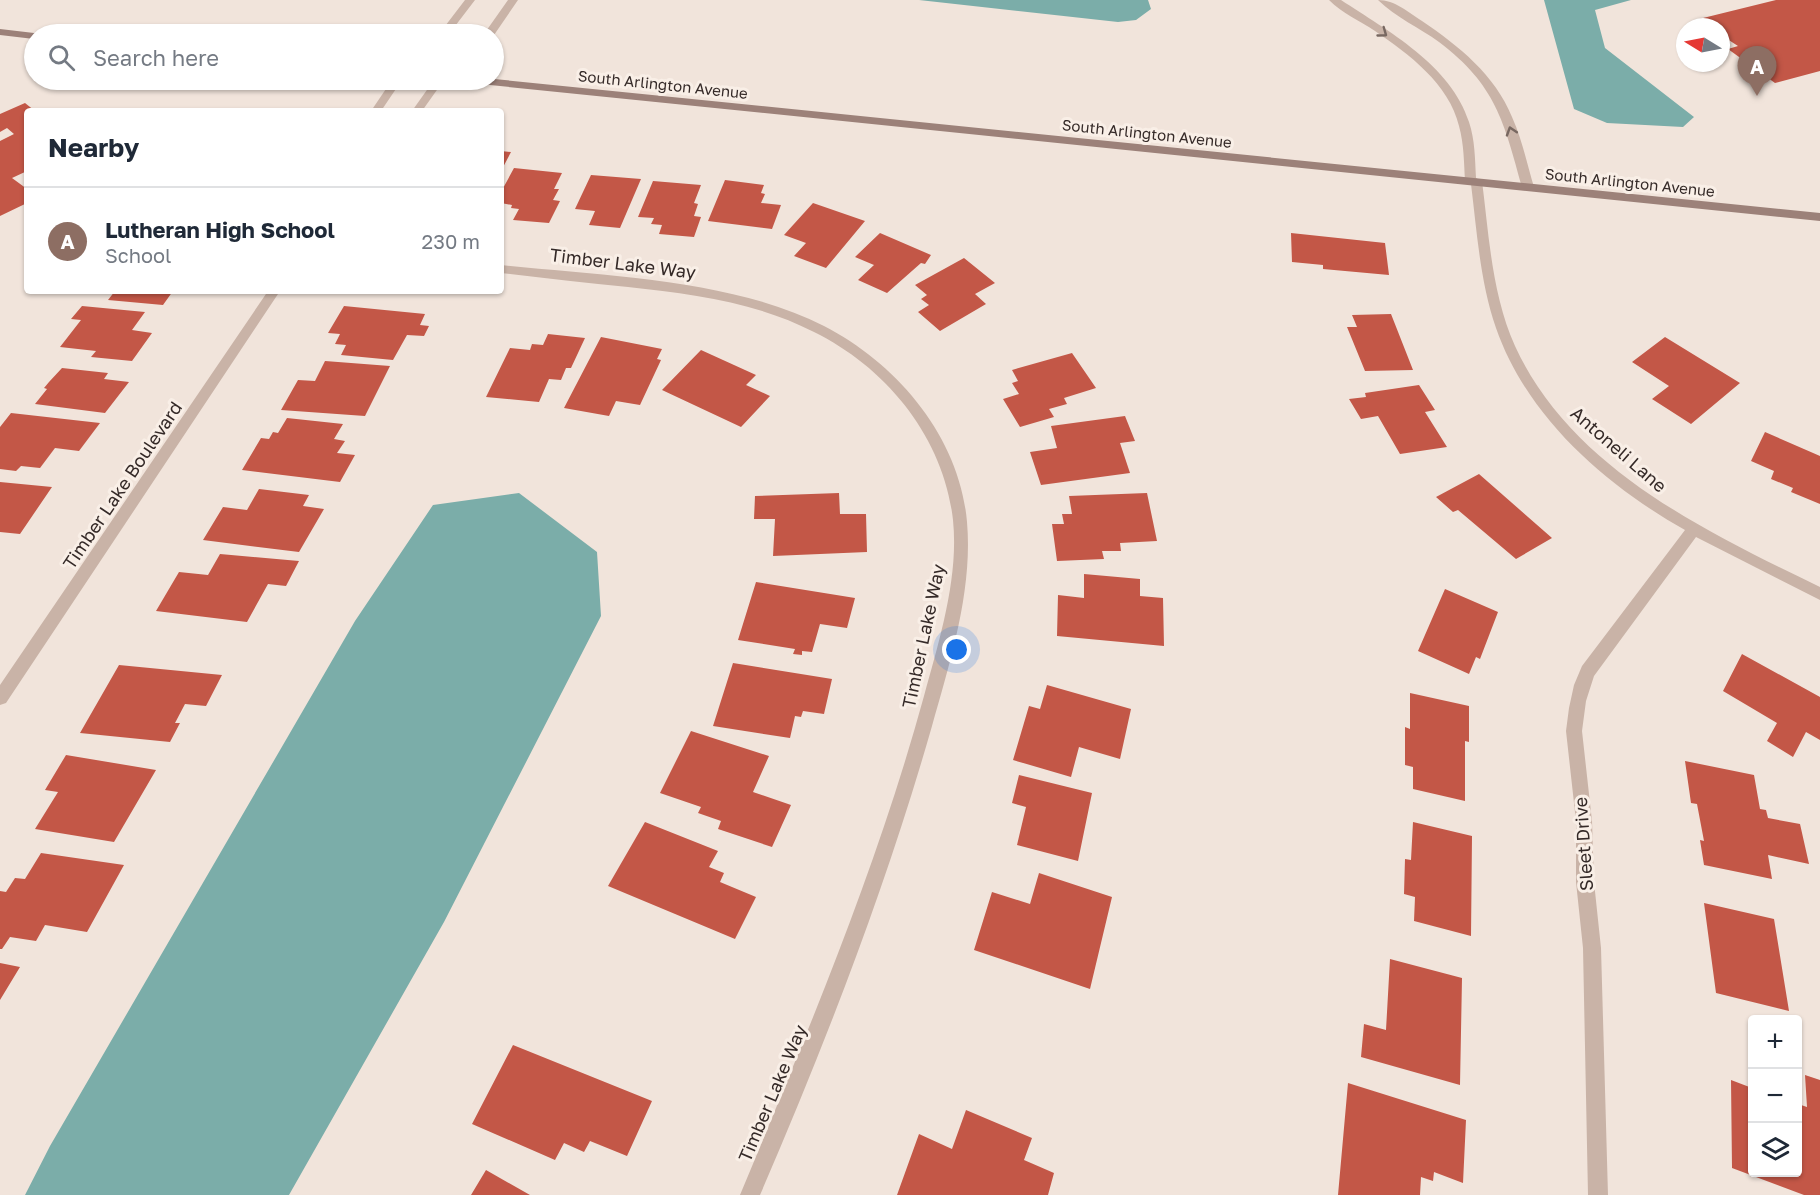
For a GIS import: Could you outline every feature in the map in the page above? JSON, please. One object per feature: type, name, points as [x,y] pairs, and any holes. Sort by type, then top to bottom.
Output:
[{"type":"main road","points":[[0,32],[24,35]]},
{"type":"main road","name":"South Arlington Avenue","points":[[504,83],[1820,217]]},
{"type":"street","points":[[452,24],[470,0]]},
{"type":"street","points":[[496,24],[513,0]]},
{"type":"street","name":"Antoneli Lane","points":[[1334,0],[1431,71],[1462,118],[1494,300],[1509,346],[1529,383],[1558,421],[1597,459],[1634,490],[1694,530],[1820,594]]},
{"type":"street","points":[[1383,0],[1448,44],[1472,65],[1497,95],[1510,126],[1528,187]]},
{"type":"street","points":[[378,108],[390,90]]},
{"type":"street","points":[[419,108],[432,90]]},
{"type":"street","name":"Timber Lake Way","points":[[504,269],[707,292],[767,307],[824,330],[871,362],[902,392],[928,426],[951,478],[960,521],[960,567],[940,669],[880,870],[812,1052],[750,1195]]},
{"type":"street","name":"Timber Lake Boulevard","points":[[0,698],[272,294]]},
{"type":"street","name":"Sleet Drive","points":[[1598,1195],[1592,948],[1586,882],[1584,821],[1574,731],[1575,720],[1583,680],[1588,671],[1694,530]]},
{"type":"water","points":[[919,0],[1148,0],[1151,9],[1136,20],[1118,22]]},
{"type":"water","points":[[1544,0],[1631,0],[1595,10],[1605,48],[1694,117],[1683,127],[1607,123],[1574,109]]},
{"type":"water","points":[[519,493],[597,552],[601,616],[444,922],[289,1195],[25,1195],[50,1146],[355,621],[433,505]]},
{"type":"building","points":[[1776,0],[1820,0],[1820,71],[1775,83],[1730,50],[1738,46],[1730,41],[1730,18],[1703,18]]},
{"type":"building","points":[[25,103],[31,108],[24,108],[24,172],[12,178],[24,187],[24,204],[0,216],[0,141],[14,134],[7,128],[0,132],[0,114]]},
{"type":"building","points":[[504,151],[511,152],[504,165]]},
{"type":"building","points":[[514,168],[562,173],[554,189],[559,189],[553,200],[560,201],[549,223],[513,220],[519,209],[504,204],[504,186]]},
{"type":"building","points":[[591,175],[641,179],[620,228],[589,225],[595,211],[575,209]]},
{"type":"building","points":[[725,180],[764,185],[761,193],[765,194],[761,203],[781,205],[772,229],[708,221]]},
{"type":"building","points":[[653,181],[701,185],[694,203],[698,204],[694,216],[701,217],[694,237],[659,234],[662,225],[651,224],[654,218],[638,217]]},
{"type":"building","points":[[813,203],[865,221],[826,268],[794,256],[806,243],[784,235]]},
{"type":"building","points":[[880,233],[931,255],[925,264],[921,263],[887,293],[858,280],[874,265],[855,257]]},
{"type":"building","points":[[1291,233],[1385,243],[1389,275],[1323,269],[1323,265],[1292,262]]},
{"type":"building","points":[[964,258],[995,283],[975,294],[986,304],[940,331],[918,312],[929,305],[921,299],[927,295],[915,285]]},
{"type":"building","points":[[113,294],[171,294],[163,305],[108,300]]},
{"type":"building","points":[[82,306],[145,312],[132,330],[152,333],[132,361],[91,357],[96,351],[60,347],[81,320],[71,319]]},
{"type":"building","points":[[344,306],[425,314],[420,325],[429,326],[424,336],[407,335],[393,360],[341,355],[346,345],[335,344],[340,334],[328,333]]},
{"type":"building","points":[[1391,314],[1413,370],[1365,371],[1347,327],[1357,327],[1352,315]]},
{"type":"building","points":[[548,334],[585,338],[571,368],[566,368],[561,380],[549,379],[539,402],[486,397],[510,348],[530,350],[532,344],[543,345]]},
{"type":"building","points":[[601,337],[662,349],[657,359],[661,360],[640,405],[616,401],[609,416],[564,408]]},
{"type":"building","points":[[1665,337],[1740,383],[1691,424],[1652,399],[1669,386],[1632,362]]},
{"type":"building","points":[[701,350],[756,375],[746,385],[770,396],[741,427],[662,390]]},
{"type":"building","points":[[1072,353],[1096,388],[1064,398],[1067,404],[1049,409],[1054,417],[1020,427],[1003,399],[1019,394],[1012,383],[1018,381],[1012,370]]},
{"type":"building","points":[[325,361],[390,366],[365,416],[281,410],[298,380],[315,381]]},
{"type":"building","points":[[62,368],[108,373],[104,379],[129,382],[105,413],[35,404],[47,389],[44,388]]},
{"type":"building","points":[[1419,385],[1435,410],[1425,412],[1447,447],[1400,454],[1378,416],[1361,419],[1349,399],[1366,397],[1365,393]]},
{"type":"building","points":[[11,413],[100,423],[79,451],[55,448],[40,468],[21,466],[16,471],[0,469],[0,427]]},
{"type":"building","points":[[1125,416],[1135,441],[1120,443],[1130,473],[1041,485],[1030,452],[1057,448],[1051,426]]},
{"type":"building","points":[[287,418],[343,424],[334,439],[345,441],[337,453],[355,455],[340,482],[242,470],[261,438],[269,439],[273,432],[278,433]]},
{"type":"building","points":[[1765,432],[1820,456],[1820,504],[1791,492],[1793,488],[1771,479],[1774,471],[1751,461]]},
{"type":"building","points":[[1479,474],[1552,538],[1516,559],[1458,510],[1453,512],[1436,497]]},
{"type":"building","points":[[0,482],[52,487],[20,534],[0,532]]},
{"type":"building","points":[[259,489],[309,495],[303,506],[324,509],[299,552],[203,540],[223,507],[247,510]]},
{"type":"building","points":[[839,493],[840,514],[866,514],[867,552],[773,556],[775,519],[754,519],[755,496]]},
{"type":"building","points":[[1147,493],[1157,541],[1120,543],[1121,551],[1102,551],[1104,559],[1057,561],[1052,524],[1064,524],[1062,514],[1072,514],[1069,496]]},
{"type":"building","points":[[220,554],[299,561],[286,586],[268,584],[247,622],[156,611],[179,572],[208,575]]},
{"type":"building","points":[[1084,574],[1140,579],[1140,596],[1163,598],[1164,646],[1057,636],[1058,595],[1084,598]]},
{"type":"building","points":[[756,582],[855,598],[847,628],[820,624],[812,652],[802,651],[802,655],[793,654],[795,649],[738,640]]},
{"type":"building","points":[[1445,589],[1498,612],[1480,659],[1476,657],[1469,674],[1418,651]]},
{"type":"building","points":[[1742,654],[1820,697],[1820,740],[1806,732],[1793,757],[1767,741],[1777,723],[1723,691]]},
{"type":"building","points":[[733,663],[832,679],[824,714],[803,711],[801,717],[795,716],[790,738],[713,726]]},
{"type":"building","points":[[119,665],[222,675],[206,706],[185,704],[175,723],[180,723],[170,742],[80,733]]},
{"type":"building","points":[[1047,685],[1131,709],[1120,759],[1079,747],[1071,777],[1013,760],[1029,706],[1040,709]]},
{"type":"building","points":[[1410,693],[1469,706],[1469,742],[1465,741],[1465,801],[1413,789],[1413,767],[1405,765],[1405,727],[1410,729]]},
{"type":"building","points":[[691,731],[769,756],[753,792],[791,805],[772,847],[718,829],[721,821],[698,813],[701,807],[660,793]]},
{"type":"building","points":[[66,755],[156,770],[114,842],[35,829],[58,792],[45,790]]},
{"type":"building","points":[[1685,761],[1754,775],[1760,809],[1766,810],[1768,818],[1800,824],[1809,864],[1768,855],[1772,879],[1704,865],[1700,840],[1704,841],[1697,804],[1691,803]]},
{"type":"building","points":[[1019,775],[1092,793],[1078,861],[1017,845],[1026,807],[1012,803]]},
{"type":"building","points":[[645,822],[718,851],[709,867],[724,873],[720,882],[756,897],[735,939],[608,886]]},
{"type":"building","points":[[1413,822],[1472,836],[1471,936],[1414,921],[1415,897],[1404,894],[1405,859],[1411,860]]},
{"type":"building","points":[[41,853],[124,865],[87,932],[45,925],[36,941],[10,937],[0,949],[0,891],[6,892],[15,878],[25,879]]},
{"type":"building","points":[[1039,873],[1112,897],[1090,989],[974,950],[992,892],[1030,904]]},
{"type":"building","points":[[1704,903],[1774,919],[1789,1011],[1716,993]]},
{"type":"building","points":[[1390,959],[1462,978],[1460,1085],[1361,1057],[1364,1024],[1386,1030]]},
{"type":"building","points":[[0,963],[20,967],[0,1000]]},
{"type":"building","points":[[513,1045],[652,1101],[627,1156],[590,1141],[584,1152],[564,1143],[555,1160],[472,1124]]},
{"type":"building","points":[[1805,1075],[1820,1080],[1820,1195],[1804,1195],[1756,1177],[1802,1177],[1802,1105],[1807,1107]]},
{"type":"building","points":[[1731,1080],[1748,1086],[1748,1174],[1732,1168]]},
{"type":"building","points":[[1348,1083],[1466,1120],[1463,1183],[1434,1172],[1433,1181],[1421,1177],[1420,1195],[1338,1195]]},
{"type":"building","points":[[966,1110],[1032,1138],[1024,1160],[1054,1173],[1048,1195],[897,1195],[919,1134],[952,1149]]},
{"type":"building","points":[[486,1170],[530,1195],[471,1195]]},
{"type":"place","name":"Lutheran High School","points":[[1757,96]]}]
